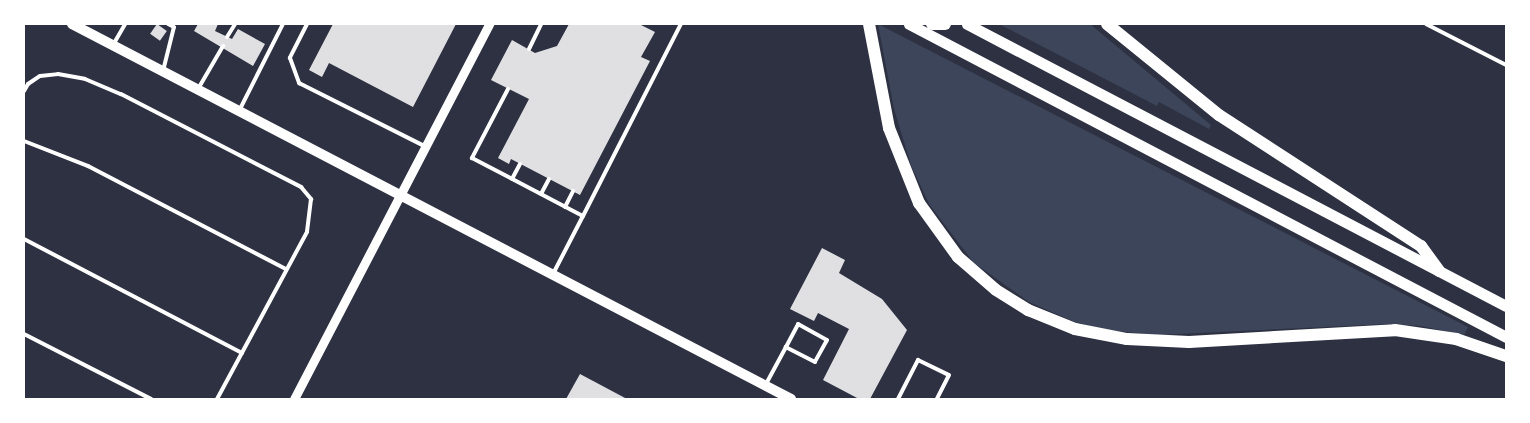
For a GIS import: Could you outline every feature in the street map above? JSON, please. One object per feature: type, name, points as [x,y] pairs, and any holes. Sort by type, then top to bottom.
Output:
[{"type":"highway","points":[[869,24],[886,115],[903,168],[938,234],[983,280],[1044,317],[1108,336],[1162,342],[1395,330],[1456,339],[1506,356]]},
{"type":"highway","points":[[909,24],[1506,337]]},
{"type":"highway","points":[[932,24],[945,24]]},
{"type":"highway","points":[[967,24],[1506,306]]},
{"type":"highway","points":[[1107,24],[1219,115],[1421,246],[1439,271]]},
{"type":"main road","points":[[72,24],[791,399]]},
{"type":"street","points":[[294,399],[489,24]]},
{"type":"lane","points":[[113,45],[125,24]]},
{"type":"lane","points":[[163,71],[175,25],[168,24]]},
{"type":"lane","points":[[227,37],[235,24]]},
{"type":"lane","points":[[239,111],[283,24]]},
{"type":"lane","points":[[307,24],[290,58],[299,83],[426,146]]},
{"type":"lane","points":[[529,49],[541,24]]},
{"type":"lane","points":[[552,274],[681,24]]},
{"type":"lane","points":[[1426,24],[1506,65]]},
{"type":"lane","points":[[198,90],[223,46]]},
{"type":"lane","points":[[24,91],[28,84],[40,76],[58,74],[85,78],[121,94],[301,187],[311,199],[311,212],[307,232],[286,268],[218,399]]},
{"type":"lane","points":[[508,89],[472,158],[583,216]]},
{"type":"lane","points":[[24,141],[88,166],[286,268]]},
{"type":"lane","points":[[512,179],[520,164]]},
{"type":"lane","points":[[541,194],[549,179]]},
{"type":"lane","points":[[565,207],[573,192]]},
{"type":"lane","points":[[24,239],[242,353]]},
{"type":"lane","points":[[765,386],[798,324],[827,340],[815,362],[786,347]]},
{"type":"lane","points":[[24,334],[151,399]]},
{"type":"lane","points":[[898,399],[918,360],[950,375],[937,399]]},
{"type":"shaded area","points":[[878,24],[1468,327],[1464,335],[1421,326],[1388,324],[1157,335],[1104,330],[1075,322],[1029,302],[973,262],[929,204],[911,165],[894,109]]},
{"type":"shaded area","points":[[999,24],[1090,24],[1211,125],[1209,129],[1159,102],[1157,106]]},
{"type":"building","points":[[157,24],[167,31],[160,41],[150,34]]},
{"type":"building","points":[[198,24],[218,24],[215,31],[232,39],[238,29],[265,44],[253,66],[194,31]]},
{"type":"building","points":[[333,24],[456,24],[413,107],[329,63],[322,77],[309,70]]},
{"type":"building","points":[[569,24],[639,24],[655,32],[641,57],[650,61],[580,195],[511,159],[509,164],[498,158],[529,99],[491,80],[512,40],[535,53],[557,46]]},
{"type":"building","points":[[822,248],[845,260],[839,273],[882,299],[907,330],[870,399],[859,399],[823,380],[849,329],[818,313],[814,321],[790,309]]},
{"type":"building","points":[[580,374],[627,399],[566,399]]}]
